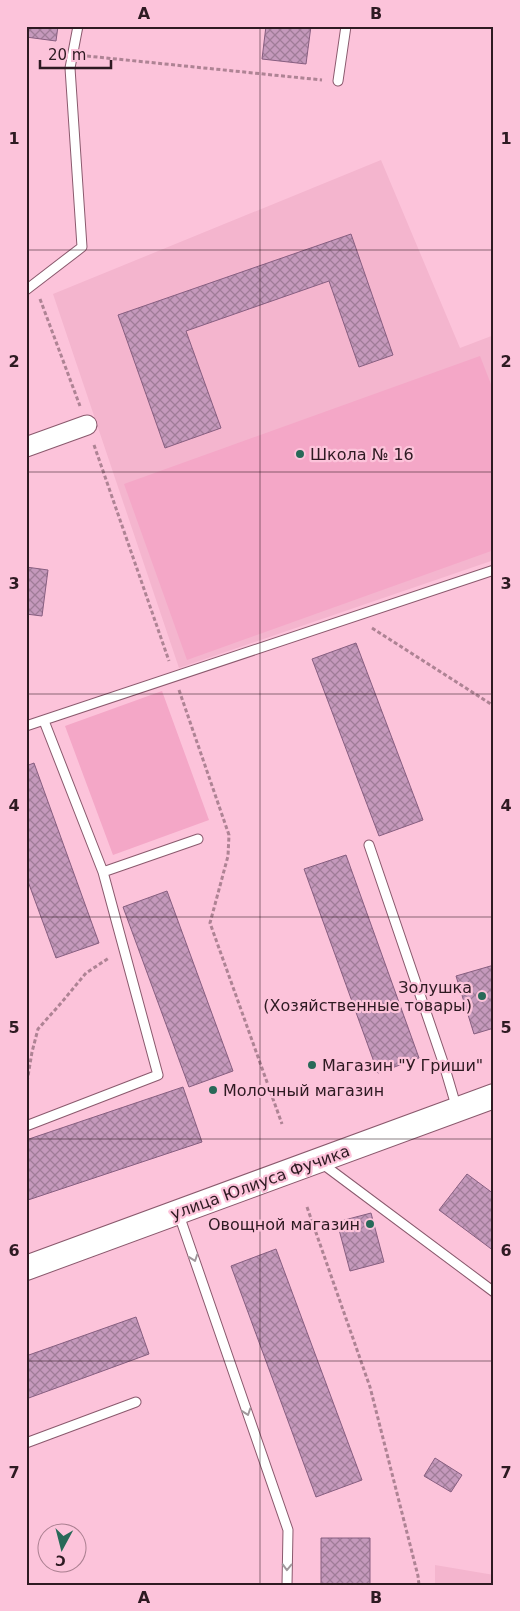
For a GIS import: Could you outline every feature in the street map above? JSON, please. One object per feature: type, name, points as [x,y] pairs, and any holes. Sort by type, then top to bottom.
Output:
[{"type":"street","points":[[26,447],[87,425]]},
{"type":"street","name":"улица Юлиуса Фучика","points":[[26,1268],[494,1096]]},
{"type":"lane","points":[[26,290],[82,248],[70,68],[78,26]]},
{"type":"lane","points":[[338,81],[346,26]]},
{"type":"lane","points":[[26,726],[494,570]]},
{"type":"lane","points":[[26,1126],[158,1075],[103,872],[44,721]]},
{"type":"lane","points":[[103,872],[198,840]]},
{"type":"lane","points":[[369,845],[444,1065],[457,1109]]},
{"type":"lane","points":[[318,1160],[494,1292]]},
{"type":"lane","points":[[178,1212],[288,1530],[287,1585]]},
{"type":"lane","points":[[26,1443],[136,1402]]},
{"type":"path","points":[[73,54],[338,81]]},
{"type":"path","points":[[355,617],[494,706]]},
{"type":"path","points":[[26,1088],[38,1030],[86,973],[124,949]]},
{"type":"path","points":[[307,1207],[370,1387],[419,1585]]},
{"type":"shaded area","name":"Школа № 16","points":[[381,160],[460,348],[494,335],[494,560],[179,668],[53,294]]},
{"type":"shaded area","points":[[480,356],[494,392],[494,550],[187,660],[124,484]]},
{"type":"shaded area","points":[[162,691],[209,820],[113,855],[65,726]]},
{"type":"shaded area","points":[[435,1565],[494,1575],[494,1585],[435,1585]]},
{"type":"building","points":[[26,26],[58,26],[56,41],[26,37]]},
{"type":"building","points":[[266,26],[311,26],[306,64],[262,59]]},
{"type":"building","points":[[351,234],[393,355],[359,367],[329,281],[186,331],[221,428],[165,448],[118,315]]},
{"type":"building","points":[[26,567],[48,570],[42,616],[26,614]]},
{"type":"building","points":[[356,643],[423,820],[379,836],[312,659]]},
{"type":"building","points":[[34,763],[99,943],[56,958],[26,876],[26,766]]},
{"type":"building","points":[[346,855],[419,1058],[378,1073],[304,869]]},
{"type":"building","points":[[167,891],[233,1071],[189,1087],[123,907]]},
{"type":"building","points":[[494,965],[494,1028],[474,1034],[456,976]]},
{"type":"building","points":[[183,1087],[202,1142],[28,1200],[26,1197],[26,1140]]},
{"type":"building","points":[[467,1174],[494,1194],[494,1251],[439,1210]]},
{"type":"building","points":[[371,1213],[384,1262],[350,1271],[337,1222]]},
{"type":"building","points":[[276,1249],[362,1480],[316,1497],[231,1266]]},
{"type":"building","points":[[136,1317],[149,1354],[26,1399],[26,1356]]},
{"type":"building","points":[[435,1458],[462,1475],[451,1492],[424,1476]]},
{"type":"building","points":[[321,1538],[370,1538],[370,1585],[321,1585]]},
{"type":"place","name":"Школа № 16","points":[[300,454]]},
{"type":"place","name":"Золушка (Хозяйственные товары)","points":[[482,996]]},
{"type":"place","name":"Магазин \"У Гриши\"","points":[[312,1065]]},
{"type":"place","name":"Молочный магазин","points":[[213,1090]]},
{"type":"place","name":"Овощной магазин","points":[[370,1224]]}]
